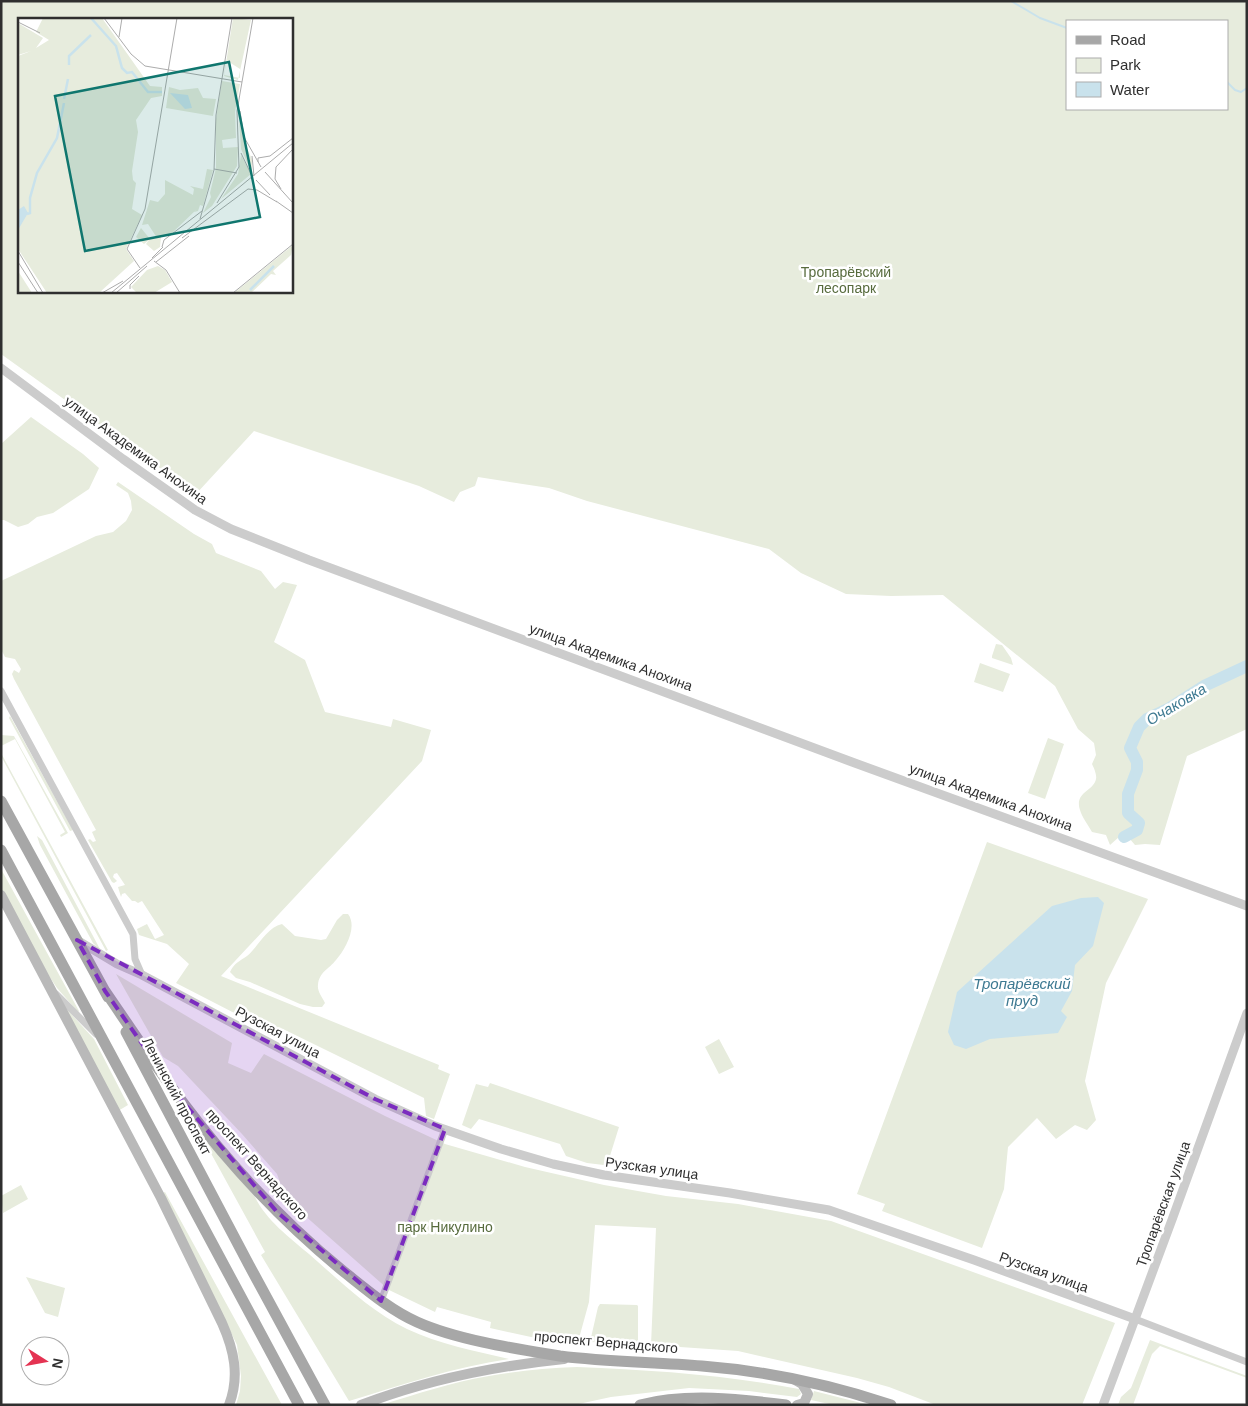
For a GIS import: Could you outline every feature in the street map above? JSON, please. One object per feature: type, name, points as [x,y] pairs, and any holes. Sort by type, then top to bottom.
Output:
[{"type":"main road","name":"Ленинский проспект","points":[[1,801],[325,1405]]},
{"type":"main road","points":[[1,850],[299,1405]]},
{"type":"main road","points":[[1,894],[161,1198],[230,1341],[235,1370],[234,1391],[229,1405]]},
{"type":"main road","name":"проспект Вернадского","points":[[105,992],[183,1102],[267,1202],[301,1235],[381,1301],[418,1323],[448,1333],[517,1348],[580,1358],[704,1366],[795,1380],[858,1394],[891,1405]]},
{"type":"main road","points":[[361,1405],[430,1383],[470,1373],[522,1364],[580,1358]]},
{"type":"main road","points":[[285,1378],[308,1405]]},
{"type":"main road","points":[[795,1380],[802,1384],[808,1394],[804,1403],[797,1405]]},
{"type":"main road","points":[[635,1405],[694,1397],[786,1405]]},
{"type":"street","name":"улица Академика Анохина","points":[[1,368],[183,502],[232,529],[315,562],[852,762],[1247,906]]},
{"type":"street","points":[[1,691],[133,934],[135,959],[142,975]]},
{"type":"street","name":"Рузская улица","points":[[77,940],[117,964],[142,975],[383,1103],[445,1129],[501,1149],[575,1169],[829,1210],[974,1260],[1247,1362]]},
{"type":"street","points":[[50,988],[104,1041]]},
{"type":"street","name":"Тропарёвская улица","points":[[1103,1405],[1247,1013]]},
{"type":"street","points":[[381,1301],[445,1129]]},
{"type":"highlighted area","points":[[77,940],[375,1099],[445,1129],[381,1301],[277,1212],[183,1102],[105,991]]},
{"type":"green space","name":"Тропарёвский лесопарк","points":[[1,1],[1247,1],[1247,729],[1187,756],[1160,845],[1135,845],[1129,838],[1119,837],[1110,845],[1106,835],[1092,832],[1082,815],[1079,804],[1082,795],[1092,786],[1096,779],[1092,764],[1096,755],[1094,743],[1078,729],[1055,686],[943,595],[891,596],[846,594],[801,573],[769,549],[587,501],[549,488],[478,477],[475,486],[460,492],[454,502],[419,486],[254,431],[196,494],[1,354]]},
{"type":"green space","points":[[31,417],[83,454],[99,468],[89,489],[53,513],[37,517],[28,524],[18,527],[1,520],[1,444]]},
{"type":"green space","points":[[118,482],[194,534],[212,544],[216,553],[261,571],[275,589],[283,582],[297,585],[274,642],[305,660],[325,712],[391,727],[393,719],[431,730],[422,761],[221,976],[439,1065],[438,1069],[450,1074],[434,1119],[426,1116],[424,1098],[283,1029],[279,1036],[176,983],[189,964],[167,944],[139,935],[137,929],[147,924],[155,939],[164,935],[142,901],[138,903],[132,901],[125,893],[121,897],[118,887],[125,885],[117,873],[113,877],[117,881],[112,882],[88,840],[96,841],[92,832],[96,830],[14,679],[12,674],[14,670],[19,673],[21,669],[15,659],[5,657],[1,649],[1,581],[96,536],[113,532],[126,521],[132,510],[131,501],[128,493],[116,485]]},
{"type":"green space","points":[[996,644],[1002,645],[1011,658],[1013,665],[992,658]]},
{"type":"green space","points":[[980,663],[1010,674],[1003,692],[974,682]]},
{"type":"green space","points":[[10,716],[73,830],[70,831],[9,718]]},
{"type":"green space","points":[[1,735],[14,736],[68,833],[61,837],[60,835],[65,832],[15,739],[1,746]]},
{"type":"green space","points":[[1048,738],[1064,744],[1045,799],[1028,793]]},
{"type":"green space","points":[[1,753],[108,950],[106,951]]},
{"type":"green space","points":[[37,836],[42,840],[101,951],[93,943],[40,845]]},
{"type":"green space","points":[[987,842],[1148,899],[1106,983],[1085,1081],[1096,1120],[1087,1130],[1075,1125],[1056,1139],[1037,1118],[1008,1147],[1004,1189],[982,1248],[882,1211],[885,1204],[857,1194]]},
{"type":"green space","points":[[1,869],[78,1012],[49,976],[1,889]]},
{"type":"green space","points":[[343,914],[348,914],[351,919],[351,932],[340,956],[320,977],[318,990],[325,1003],[322,1007],[300,1004],[250,982],[236,978],[230,972],[235,964],[247,956],[267,933],[276,926],[282,924],[295,936],[321,940],[326,939],[337,920]]},
{"type":"green space","name":"парк Никулино","points":[[116,974],[232,1043],[228,1063],[251,1073],[264,1054],[385,1116],[445,1144],[525,1167],[604,1185],[666,1196],[738,1204],[831,1221],[1115,1323],[1082,1405],[936,1405],[889,1387],[857,1378],[738,1351],[651,1345],[656,1228],[595,1225],[589,1302],[578,1342],[531,1337],[490,1328],[491,1322],[437,1307],[435,1312],[389,1290],[286,1199],[277,1174],[178,1066],[163,1057]]},
{"type":"green space","points":[[62,1004],[94,1039],[128,1105],[118,1111]]},
{"type":"green space","points":[[719,1039],[734,1067],[719,1074],[705,1047]]},
{"type":"green space","points":[[490,1083],[619,1127],[609,1159],[612,1166],[587,1163],[566,1156],[560,1144],[479,1119],[471,1129],[462,1125],[476,1084],[488,1087]]},
{"type":"green space","points":[[202,1137],[255,1197],[265,1213],[279,1228],[344,1285],[380,1313],[407,1329],[432,1339],[509,1359],[448,1372],[349,1401],[261,1255],[265,1252]]},
{"type":"green space","points":[[21,1185],[28,1199],[3,1213],[1,1196]]},
{"type":"green space","points":[[165,1192],[282,1405],[236,1405],[240,1391],[241,1376],[237,1345],[163,1193]]},
{"type":"green space","points":[[26,1277],[65,1288],[58,1317],[45,1313]]},
{"type":"green space","points":[[600,1304],[638,1306],[638,1344],[590,1342]]},
{"type":"green space","points":[[1150,1340],[1247,1376],[1247,1378],[1160,1346],[1152,1354],[1133,1405],[1118,1405],[1121,1397],[1131,1388]]},
{"type":"green space","points":[[577,1367],[716,1377],[799,1389],[801,1394],[797,1397],[749,1391],[689,1388],[611,1397],[574,1405],[381,1405],[435,1389],[500,1374]]},
{"type":"green space","points":[[814,1391],[869,1405],[834,1405],[811,1400]]},
{"type":"water","name":"Тропарёвский пруд","points":[[1098,897],[1104,903],[1093,946],[1075,965],[1072,991],[1061,1011],[1067,1017],[1058,1033],[990,1039],[966,1049],[954,1045],[948,1032],[957,992],[1052,906],[1081,898]]},
{"type":"waterway","points":[[1011,1],[1040,18],[1066,28]]},
{"type":"waterway","points":[[1228,83],[1235,90],[1241,92],[1247,88]]},
{"type":"waterway","name":"Очаковка","points":[[1124,837],[1137,830],[1139,823],[1128,813],[1128,794],[1137,770],[1137,762],[1130,748],[1139,727],[1147,719],[1168,709],[1204,686],[1247,666]]}]
